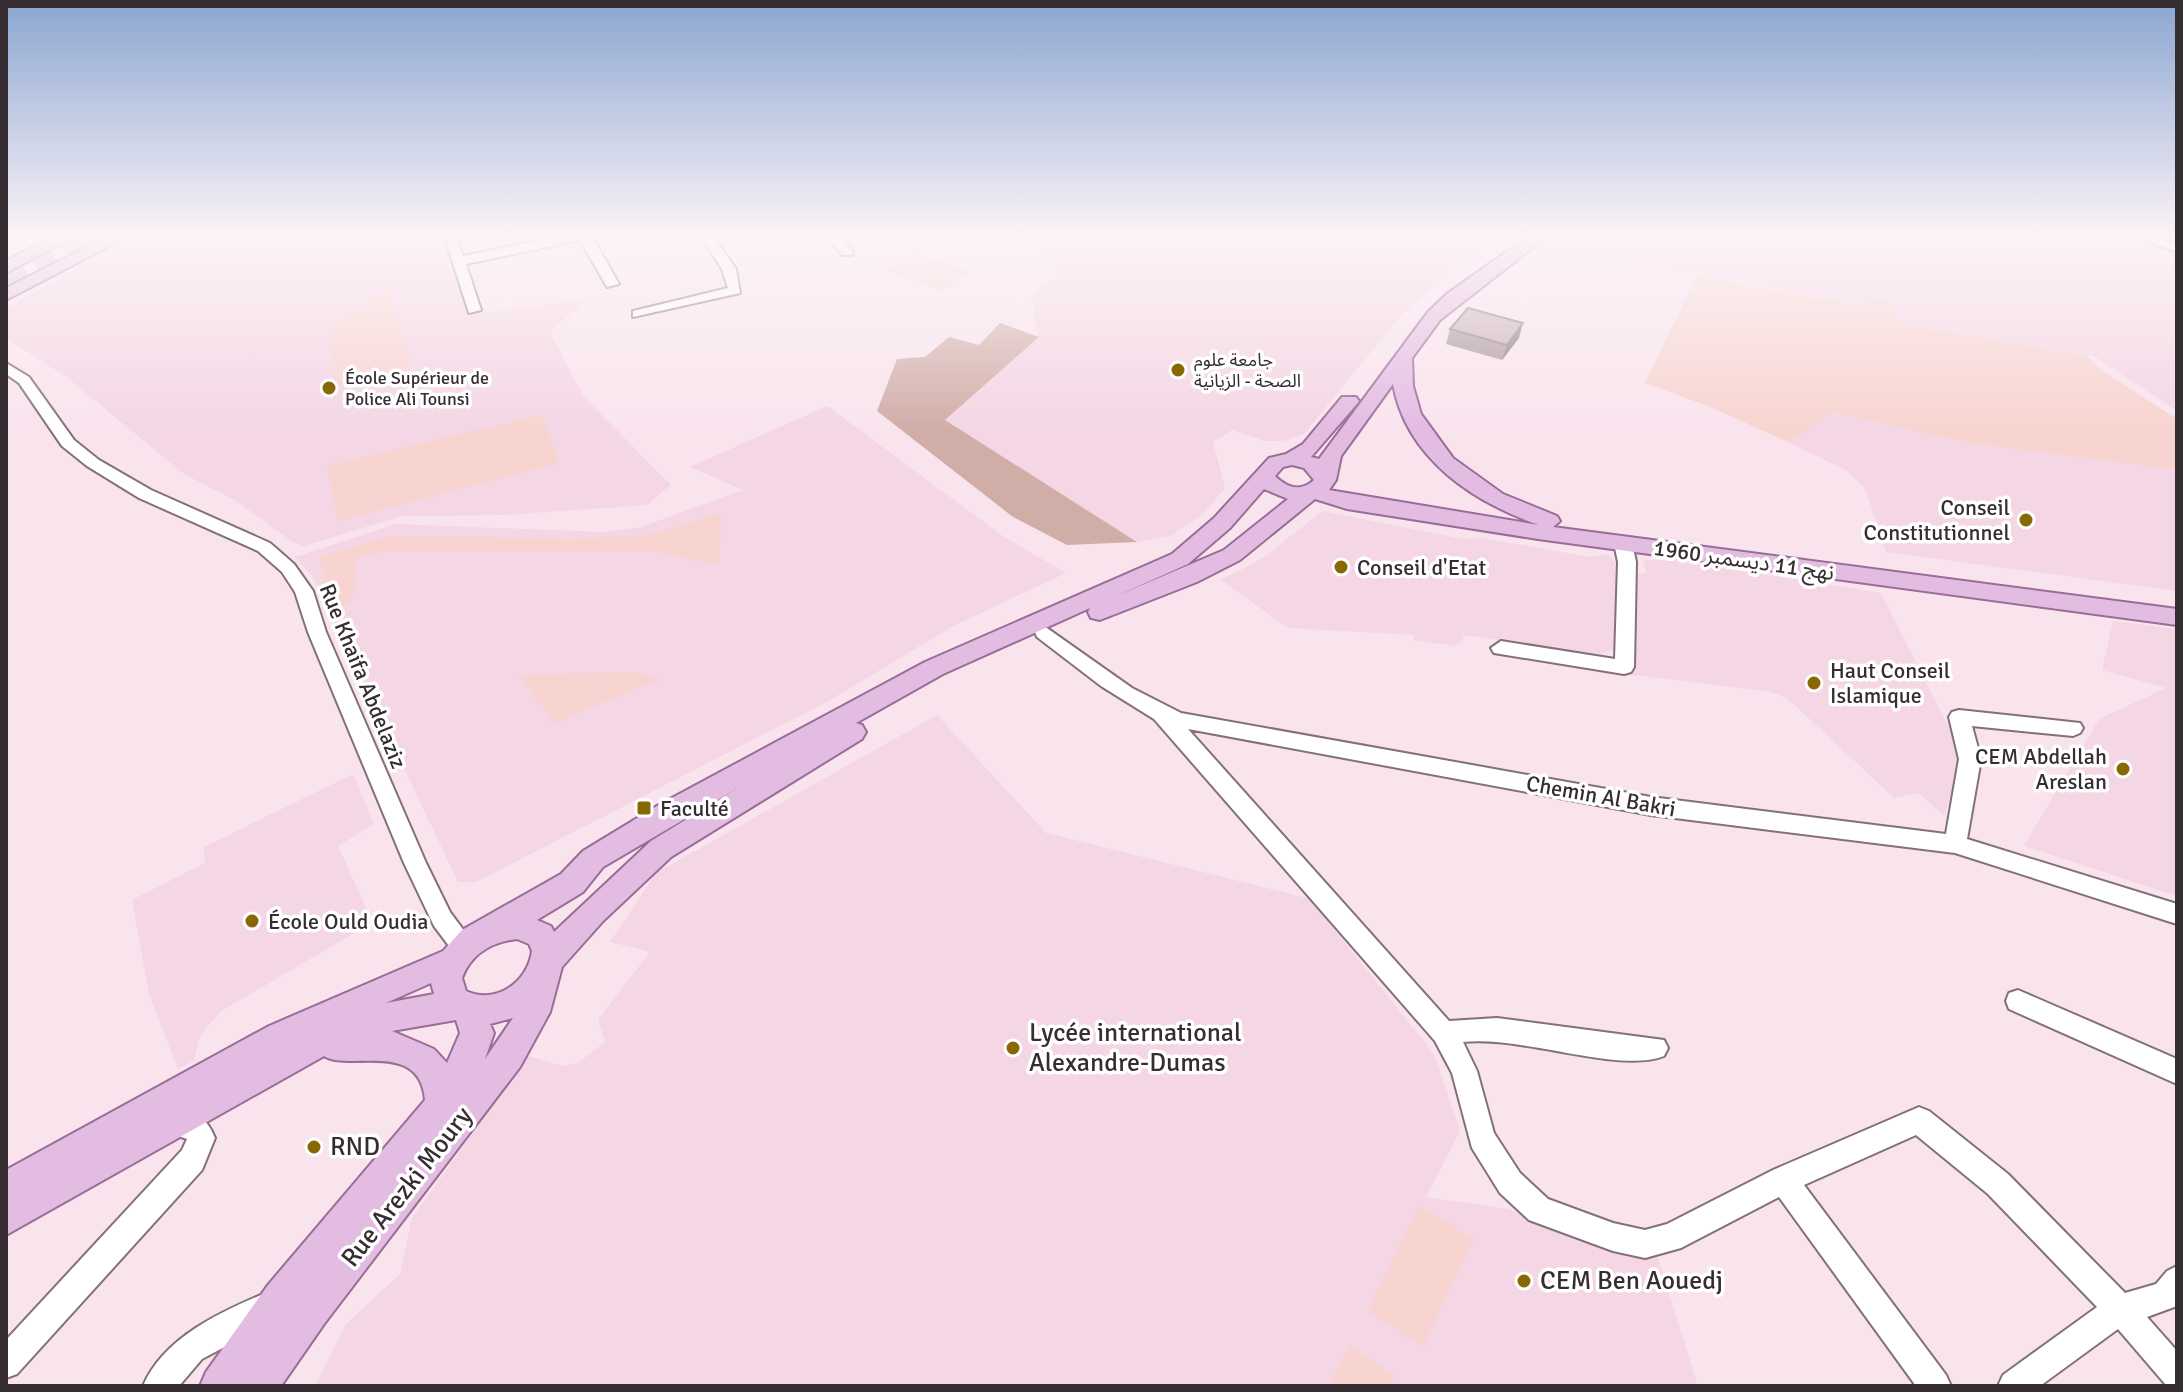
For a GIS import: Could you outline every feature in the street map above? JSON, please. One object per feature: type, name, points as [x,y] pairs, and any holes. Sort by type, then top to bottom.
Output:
[{"type":"main road","points":[[6,1190],[305,1024],[458,954],[572,883],[593,859],[667,814],[934,668],[1180,559],[1222,523],[1265,477],[1270,465],[1292,459],[1319,439],[1433,300]]},
{"type":"main road","points":[[6,1216],[331,1036],[383,1018],[507,1005],[544,970],[592,912],[651,858],[687,831],[941,682],[1044,632],[1189,577],[1259,538],[1318,483],[1340,443],[1403,356],[1451,300]]},
{"type":"main road","points":[[1403,356],[1402,377],[1410,408],[1422,432],[1442,458],[1490,497],[1516,511],[1549,521]]},
{"type":"main road","points":[[1292,459],[1311,463],[1318,483]]},
{"type":"main road","points":[[1265,477],[1282,491],[1318,483]]},
{"type":"main road","name":"نهج 11 ديسمبر 1960","points":[[1318,483],[1334,483],[1376,495],[1549,521],[2177,604]]},
{"type":"main road","name":"نهج 11 ديسمبر 1960","points":[[1318,483],[1376,507],[2177,617]]},
{"type":"main road","points":[[1222,523],[1241,511],[1258,510],[1266,519],[1259,538]]},
{"type":"main road","points":[[497,928],[518,926],[536,931],[547,943],[544,970]]},
{"type":"main road","points":[[458,954],[446,986],[464,1008]]},
{"type":"main road","name":"Rue Arezki Moury","points":[[257,1386],[303,1319],[508,1056],[534,1012],[544,970]]},
{"type":"main road","name":"Rue Arezki Moury","points":[[220,1386],[282,1299],[443,1105],[473,1048],[477,1033],[464,1008]]},
{"type":"main road","points":[[174,1122],[315,1056],[357,1041],[374,1041],[433,1067],[442,1079],[443,1105]]},
{"type":"street","points":[[471,300],[474,310]]},
{"type":"street","points":[[638,314],[695,300]]},
{"type":"street","name":"Rue Khaifa Abdelaziz","points":[[9,373],[58,432],[93,463],[145,494],[264,547],[288,568],[304,591],[317,632],[415,863],[458,954]]},
{"type":"street","points":[[1501,648],[1624,667],[1627,562],[1623,543]]},
{"type":"street","name":"Chemin Al Bakri","points":[[1044,632],[1162,714],[1651,806],[1955,844],[2177,914]]},
{"type":"street","points":[[1162,714],[1444,1033],[1464,1071],[1482,1139],[1510,1183],[1539,1210],[1613,1237],[1645,1244],[1671,1238],[1783,1180],[1919,1120],[1998,1184],[2120,1309],[2177,1374]]},
{"type":"street","points":[[1955,844],[1970,759],[1959,717],[2073,728]]},
{"type":"street","points":[[2018,1001],[2177,1072]]},
{"type":"street","points":[[1444,1033],[1477,1027],[1625,1049],[1655,1048]]},
{"type":"street","points":[[6,1363],[192,1160],[201,1138],[199,1130],[187,1123],[174,1122]]},
{"type":"street","points":[[1783,1180],[1935,1386]]},
{"type":"street","points":[[2014,1386],[2120,1309],[2165,1297],[2177,1281]]},
{"type":"street","points":[[159,1386],[191,1348],[282,1299]]},
{"type":"shaded area","name":"École Supérieur de Police Ali Tounsi","points":[[20,300],[467,300],[472,314],[586,300],[550,332],[584,397],[671,485],[647,505],[506,515],[402,516],[304,546],[293,542],[236,501],[184,474],[69,379],[6,338],[6,310]]},
{"type":"shaded area","points":[[374,300],[392,300],[411,369],[336,386],[331,331]]},
{"type":"shaded area","name":"جامعة علوم الصحة - الزيانية","points":[[1032,300],[1418,300],[1404,312],[1304,434],[1283,441],[1265,441],[1232,430],[1213,442],[1225,488],[1203,514],[1170,536],[1137,542],[944,420],[1038,337]]},
{"type":"shaded area","points":[[1685,300],[1830,300],[1857,305],[1884,301],[1897,312],[1887,316],[1902,324],[2086,355],[2103,371],[2177,419],[2177,470],[1975,444],[1832,412],[1788,442],[1708,406],[1645,383]]},
{"type":"shaded area","points":[[1832,300],[1873,300],[1857,305]]},
{"type":"shaded area","points":[[1877,300],[2177,300],[2177,411],[2094,356],[1902,324],[1886,316]]},
{"type":"shaded area","points":[[1000,323],[1039,337],[945,420],[1137,542],[1067,545],[1013,517],[877,411],[897,359],[925,357],[949,337],[979,345]]},
{"type":"shaded area","points":[[827,406],[1003,536],[1066,573],[953,626],[825,703],[476,882],[458,882],[313,577],[295,557],[396,524],[603,532],[641,527],[743,490],[690,467]]},
{"type":"shaded area","name":"Conseil Constitutionnel","points":[[1832,412],[1975,444],[2177,470],[2177,591],[1886,552],[1865,488],[1846,470],[1788,442]]},
{"type":"shaded area","points":[[542,415],[559,463],[338,521],[327,466]]},
{"type":"shaded area","points":[[1323,511],[1463,539],[1483,538],[1589,557],[1608,554],[1620,569],[1620,648],[1600,654],[1464,635],[1462,642],[1454,646],[1414,640],[1414,635],[1288,628],[1221,580],[1261,559]]},
{"type":"shaded area","points":[[721,513],[719,565],[657,552],[384,552],[358,557],[351,603],[330,610],[320,557],[388,536],[572,539],[651,535]]},
{"type":"shaded area","name":"Haut Conseil Islamique","points":[[1668,559],[1881,593],[1952,734],[1961,765],[1944,816],[1919,793],[1894,798],[1787,698],[1767,691],[1631,675],[1631,575],[1647,573],[1643,561]]},
{"type":"shaded area","name":"CEM Abdellah Areslan","points":[[2113,621],[2177,629],[2177,896],[2024,846],[2099,719],[2166,688],[2102,670]]},
{"type":"shaded area","points":[[639,672],[657,680],[554,723],[519,675]]},
{"type":"shaded area","name":"Lycée international Alexandre-Dumas","points":[[937,715],[1046,833],[1310,899],[1434,1054],[1460,1131],[1426,1197],[1509,1209],[1591,1244],[1656,1252],[1698,1386],[315,1386],[346,1324],[400,1274],[412,1218],[528,1056],[563,1066],[578,1063],[605,1042],[598,1020],[650,952],[610,942],[656,873]]},
{"type":"shaded area","name":"École Ould Oudia","points":[[353,774],[374,824],[338,846],[369,914],[366,926],[220,1012],[200,1036],[194,1061],[178,1069],[149,994],[132,900],[205,863],[204,847]]},
{"type":"shaded area","points":[[1420,1206],[1473,1239],[1423,1347],[1368,1311]]},
{"type":"shaded area","points":[[1349,1345],[1394,1375],[1388,1386],[1328,1386]]},
{"type":"building","points":[[1468,308],[1523,323],[1507,345],[1450,329]]},
{"type":"place","name":"جامعة علوم الصحة - الزيانية","points":[[1178,370]]},
{"type":"place","name":"École Supérieur de Police Ali Tounsi","points":[[329,388]]},
{"type":"place","name":"Conseil Constitutionnel","points":[[2026,520]]},
{"type":"place","name":"Conseil d'Etat","points":[[1341,567]]},
{"type":"place","name":"Haut Conseil Islamique","points":[[1814,683]]},
{"type":"place","name":"CEM Abdellah Areslan","points":[[2123,769]]},
{"type":"place","name":"Faculté","points":[[644,808]]},
{"type":"place","name":"École Ould Oudia","points":[[252,921]]},
{"type":"place","name":"Lycée international Alexandre-Dumas","points":[[1013,1048]]},
{"type":"place","name":"RND","points":[[314,1147]]},
{"type":"place","name":"CEM Ben Aouedj","points":[[1524,1281]]}]
